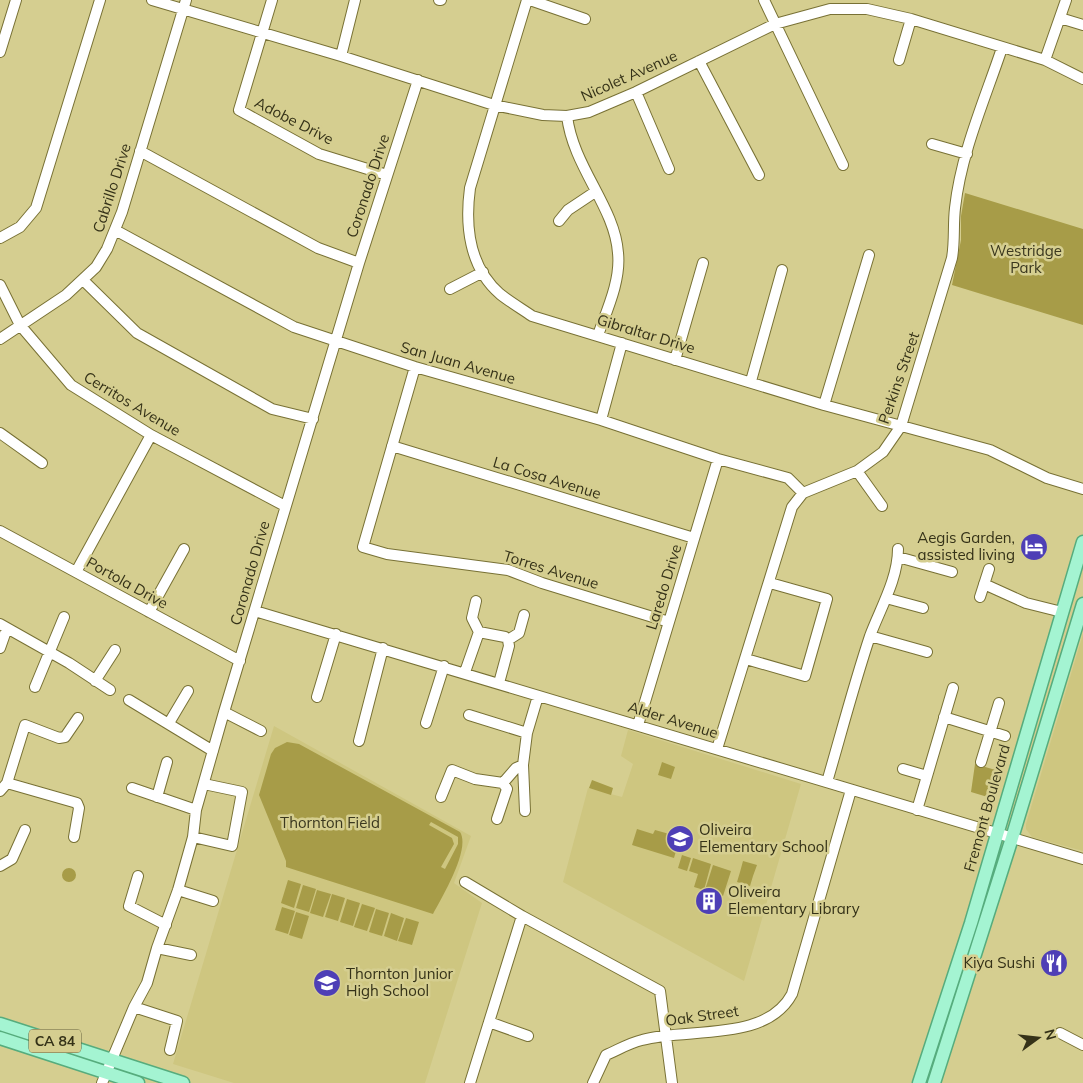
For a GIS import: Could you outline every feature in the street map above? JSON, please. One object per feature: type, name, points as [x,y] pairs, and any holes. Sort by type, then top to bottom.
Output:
[{"type":"main road","name":"Fremont Boulevard","points":[[920,1083],[1083,542]]},
{"type":"main road","name":"Fremont Boulevard","points":[[934,1083],[1012,838],[1083,604]]},
{"type":"main road","name":"CA 84","points":[[0,1024],[182,1083]]},
{"type":"main road","name":"CA 84","points":[[0,1038],[104,1077],[138,1083]]},
{"type":"street","points":[[1,46],[16,0]]},
{"type":"street","points":[[0,238],[20,227],[36,208],[100,0]]},
{"type":"street","name":"Nicolet Avenue","points":[[152,0],[185,5],[262,34],[341,56],[494,105],[523,112],[566,116],[589,112],[636,92],[775,24],[830,9],[867,9],[911,19],[1045,60],[1083,79]]},
{"type":"street","name":"Adobe Drive","points":[[272,0],[239,110],[319,154],[387,175]]},
{"type":"street","points":[[341,56],[356,0]]},
{"type":"street","points":[[529,0],[585,19]]},
{"type":"street","name":"Gibraltar Drive","points":[[529,0],[494,105],[470,188],[467,212],[470,243],[483,272],[501,295],[532,316],[824,405],[990,450],[1046,478],[1083,489]]},
{"type":"street","points":[[764,0],[843,165]]},
{"type":"street","points":[[1045,60],[1066,0]]},
{"type":"street","name":"Cabrillo Drive","points":[[0,339],[66,295],[83,280],[107,249],[115,230],[185,5]]},
{"type":"street","points":[[1060,18],[1083,25]]},
{"type":"street","points":[[899,60],[911,19]]},
{"type":"street","name":"Perkins Street","points":[[803,493],[857,471],[883,452],[901,426],[952,258],[955,241],[955,208],[966,154],[1002,48]]},
{"type":"street","points":[[699,61],[759,175]]},
{"type":"street","name":"Coronado Drive","points":[[104,1077],[110,1059],[147,983],[157,948],[178,890],[193,838],[196,810],[285,506],[359,263],[418,80]]},
{"type":"street","points":[[636,92],[669,169]]},
{"type":"street","points":[[566,116],[573,146],[616,237],[619,255],[614,288],[598,335]]},
{"type":"street","points":[[932,144],[966,154]]},
{"type":"street","points":[[140,151],[318,248],[359,263]]},
{"type":"street","points":[[559,222],[568,210],[594,192]]},
{"type":"street","name":"San Juan Avenue","points":[[115,230],[294,327],[415,366],[601,420],[718,459],[788,478],[803,493]]},
{"type":"street","points":[[824,405],[869,255]]},
{"type":"street","points":[[676,360],[703,263]]},
{"type":"street","points":[[750,381],[782,270]]},
{"type":"street","points":[[450,289],[483,272]]},
{"type":"street","points":[[83,280],[138,332],[272,409],[313,419]]},
{"type":"street","name":"Cerritos Avenue","points":[[0,285],[20,326],[72,386],[151,435],[285,506]]},
{"type":"street","points":[[601,420],[622,344]]},
{"type":"street","points":[[392,446],[415,366]]},
{"type":"street","points":[[0,433],[42,463]]},
{"type":"street","points":[[76,572],[151,435]]},
{"type":"street","name":"La Cosa Avenue","points":[[392,446],[694,538]]},
{"type":"street","name":"Torres Avenue","points":[[392,446],[363,547],[387,554],[508,570],[542,583],[669,622]]},
{"type":"street","name":"Laredo Drive","points":[[638,725],[718,459]]},
{"type":"street","points":[[857,471],[882,506]]},
{"type":"street","points":[[717,749],[792,507],[803,493]]},
{"type":"street","name":"Portola Drive","points":[[0,531],[240,661]]},
{"type":"street","points":[[149,612],[184,549]]},
{"type":"street","points":[[826,782],[870,636],[886,598],[898,553],[952,572]]},
{"type":"street","points":[[980,597],[988,569]]},
{"type":"street","points":[[746,659],[805,676],[827,599],[770,582]]},
{"type":"street","points":[[984,584],[1026,603],[1062,612]]},
{"type":"street","points":[[886,598],[922,608]]},
{"type":"street","points":[[465,672],[478,632],[472,618],[476,601]]},
{"type":"street","name":"Alder Avenue","points":[[254,611],[499,682],[538,696],[1083,859]]},
{"type":"street","points":[[499,682],[508,640],[519,633],[524,616]]},
{"type":"street","points":[[35,687],[64,617]]},
{"type":"street","points":[[0,648],[4,626],[69,663],[110,690]]},
{"type":"street","points":[[478,632],[505,637],[508,640]]},
{"type":"street","points":[[317,697],[336,634]]},
{"type":"street","points":[[870,636],[927,652]]},
{"type":"street","points":[[359,741],[383,648]]},
{"type":"street","points":[[95,681],[115,650]]},
{"type":"street","points":[[426,723],[444,666]]},
{"type":"street","points":[[917,810],[953,688]]},
{"type":"street","points":[[169,723],[188,691]]},
{"type":"street","points":[[525,811],[523,765],[527,733],[538,696]]},
{"type":"street","points":[[129,700],[213,750]]},
{"type":"street","points":[[981,762],[999,703]]},
{"type":"street","points":[[224,712],[261,730]]},
{"type":"street","points":[[469,715],[527,733]]},
{"type":"street","points":[[944,717],[1005,736]]},
{"type":"street","points":[[74,837],[79,808],[77,802],[3,786],[25,725],[58,738],[65,737],[78,718]]},
{"type":"street","points":[[157,797],[167,762]]},
{"type":"street","points":[[504,783],[516,768],[523,765]]},
{"type":"street","points":[[903,769],[927,776]]},
{"type":"street","points":[[441,797],[452,770],[475,780],[504,783]]},
{"type":"street","points":[[497,819],[507,790],[504,783]]},
{"type":"street","points":[[193,838],[232,846],[242,792],[204,784]]},
{"type":"street","points":[[132,788],[196,810]]},
{"type":"street","name":"Oak Street","points":[[593,1083],[606,1056],[642,1039],[733,1029],[780,1011],[792,994],[851,790]]},
{"type":"street","points":[[0,866],[12,859],[25,830]]},
{"type":"street","points":[[138,876],[129,906],[166,925]]},
{"type":"street","points":[[465,882],[522,916],[660,991],[672,1083]]},
{"type":"street","points":[[178,890],[213,901]]},
{"type":"street","points":[[470,1083],[522,916]]},
{"type":"street","points":[[157,948],[191,955]]},
{"type":"street","points":[[134,1007],[177,1021],[170,1050]]},
{"type":"street","points":[[489,1022],[528,1036]]},
{"type":"street","points":[[1060,1034],[1083,1046]]},
{"type":"shaded area","points":[[1083,634],[1083,851],[1032,837],[1026,829],[1026,824]]},
{"type":"shaded area","name":"Thornton Junior High School","points":[[274,726],[471,836],[454,883],[482,903],[425,1083],[234,1083],[173,1064]]},
{"type":"shaded area","name":"Oliveira Elementary School","points":[[628,730],[801,784],[744,981],[563,882],[588,788],[622,797],[633,764],[621,756]]},
{"type":"green space","name":"Westridge Park","points":[[965,193],[1083,229],[1083,325],[952,285],[961,240],[961,216]]},
{"type":"green space","name":"Thornton Field","points":[[287,742],[299,744],[460,832],[462,850],[459,861],[433,914],[286,867],[286,861],[259,795],[271,754],[275,748]],"holes":[[[431,822],[458,837],[458,844],[445,869],[441,867],[454,844],[452,838],[429,825]]]},
{"type":"green space","points":[[662,762],[675,767],[671,779],[658,775]]},
{"type":"green space","points":[[975,764],[999,771],[991,798],[971,792]]},
{"type":"green space","points":[[592,780],[613,788],[611,795],[589,788]]},
{"type":"green space","points":[[637,829],[653,834],[655,830],[680,837],[674,858],[632,845]]},
{"type":"green space","points":[[682,855],[691,858],[687,871],[678,868]]},
{"type":"green space","points":[[693,858],[711,864],[704,890],[694,887],[698,874],[689,871]]},
{"type":"green space","points":[[743,861],[757,865],[753,876],[740,872]]},
{"type":"green space","points":[[713,865],[731,871],[723,896],[705,890]]},
{"type":"green space","points":[[69,868],[74,870],[76,875],[74,880],[69,882],[64,880],[62,875],[64,870]]},
{"type":"green space","points":[[740,872],[753,876],[750,886],[737,882]]},
{"type":"green space","points":[[288,880],[301,884],[294,908],[281,903]]},
{"type":"green space","points":[[303,885],[316,889],[309,912],[296,908]]},
{"type":"green space","points":[[317,890],[331,894],[323,917],[310,913]]},
{"type":"green space","points":[[332,894],[345,898],[338,921],[325,917]]},
{"type":"green space","points":[[347,899],[360,903],[353,926],[340,922]]},
{"type":"green space","points":[[362,904],[375,908],[367,931],[354,927]]},
{"type":"green space","points":[[282,907],[295,911],[288,934],[275,930]]},
{"type":"green space","points":[[376,909],[389,913],[382,936],[369,932]]},
{"type":"green space","points":[[296,912],[309,916],[302,939],[289,935]]},
{"type":"green space","points":[[391,913],[404,918],[397,941],[384,936]]},
{"type":"green space","points":[[406,918],[419,922],[412,945],[398,941]]},
{"type":"place","name":"Aegis Garden, assisted living","points":[[1034,547]]},
{"type":"place","name":"Oliveira Elementary School","points":[[680,839]]},
{"type":"place","name":"Oliveira Elementary Library","points":[[709,901]]},
{"type":"place","name":"Kiya Sushi","points":[[1054,963]]},
{"type":"place","name":"Thornton Junior High School","points":[[327,983]]}]
